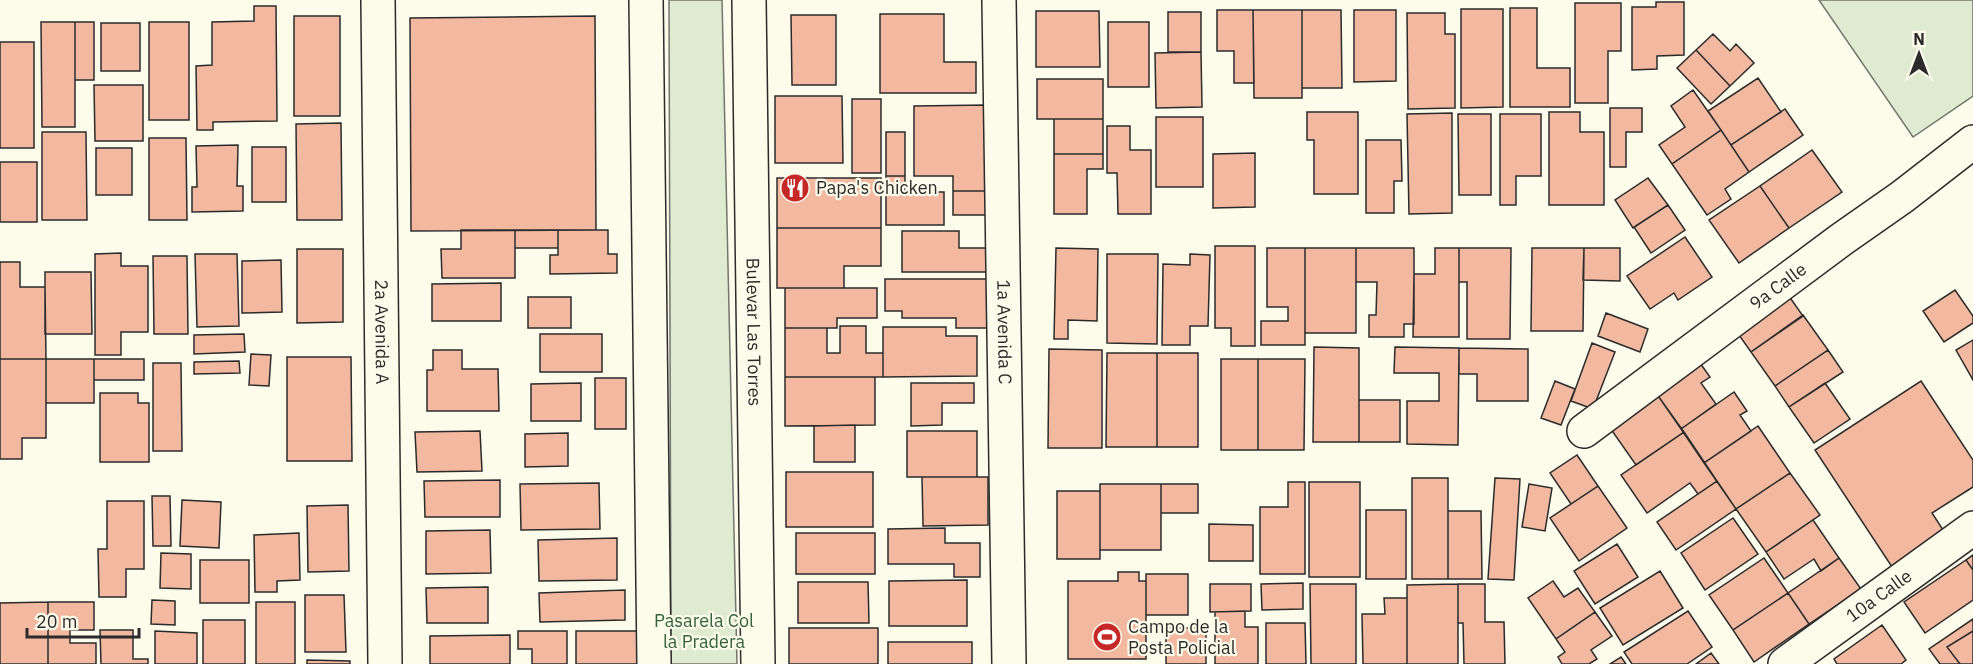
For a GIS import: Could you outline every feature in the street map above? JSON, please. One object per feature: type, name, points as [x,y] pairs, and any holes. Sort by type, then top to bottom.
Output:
[{"type":"street","name":"2a Avenida A","points":[[378,0],[386,664]]},
{"type":"street","points":[[646,0],[654,664]]},
{"type":"street","name":"Bulevar Las Torres","points":[[749,0],[758,664]]},
{"type":"street","name":"1a Avenida C","points":[[999,0],[1009,664]]},
{"type":"street","name":"9a Calle","points":[[1584,431],[1902,197],[1973,142]]},
{"type":"street","name":"10a Calle","points":[[1785,664],[1973,528]]},
{"type":"green space","name":"Pasarela Col la Pradera","points":[[669,0],[722,0],[737,664],[671,664]]},
{"type":"green space","points":[[1819,0],[1973,0],[1973,96],[1913,137]]},
{"type":"building","points":[[1656,2],[1684,2],[1684,55],[1657,56],[1657,69],[1632,70],[1632,7],[1656,7]]},
{"type":"building","points":[[1575,3],[1621,3],[1621,51],[1608,51],[1608,103],[1575,103]]},
{"type":"building","points":[[254,6],[276,6],[277,121],[213,122],[213,130],[197,130],[196,66],[212,65],[212,22],[254,21]]},
{"type":"building","points":[[1510,8],[1537,8],[1537,68],[1570,68],[1570,107],[1510,107]]},
{"type":"building","points":[[1461,9],[1503,9],[1503,107],[1461,108]]},
{"type":"building","points":[[1217,10],[1253,10],[1254,83],[1234,83],[1234,51],[1217,51]]},
{"type":"building","points":[[1253,10],[1302,10],[1302,98],[1254,98]]},
{"type":"building","points":[[1302,10],[1341,10],[1342,88],[1302,88]]},
{"type":"building","points":[[1354,10],[1396,10],[1396,81],[1354,82]]},
{"type":"building","points":[[1036,11],[1099,11],[1100,67],[1036,67]]},
{"type":"building","points":[[1168,12],[1201,12],[1201,52],[1168,52]]},
{"type":"building","points":[[1407,13],[1445,13],[1445,34],[1455,34],[1455,108],[1408,109]]},
{"type":"building","points":[[880,14],[944,14],[944,62],[976,62],[976,93],[880,93]]},
{"type":"building","points":[[791,15],[836,15],[836,85],[792,85]]},
{"type":"building","points":[[294,16],[340,16],[340,116],[294,116]]},
{"type":"building","points":[[595,16],[596,230],[411,231],[410,18]]},
{"type":"building","points":[[41,22],[75,22],[75,127],[42,127]]},
{"type":"building","points":[[75,22],[94,22],[94,80],[75,80]]},
{"type":"building","points":[[149,22],[189,22],[189,120],[149,120]]},
{"type":"building","points":[[1108,22],[1149,22],[1149,87],[1108,87]]},
{"type":"building","points":[[101,23],[140,23],[140,71],[101,71]]},
{"type":"building","points":[[1713,34],[1730,51],[1736,44],[1754,63],[1730,86],[1696,50]]},
{"type":"building","points":[[0,42],[34,42],[34,148],[0,148]]},
{"type":"building","points":[[1696,50],[1730,86],[1711,104],[1677,68]]},
{"type":"building","points":[[1201,52],[1202,107],[1156,108],[1155,53]]},
{"type":"building","points":[[1758,78],[1781,112],[1731,145],[1708,111]]},
{"type":"building","points":[[1037,79],[1103,79],[1103,119],[1037,119]]},
{"type":"building","points":[[94,85],[143,85],[143,141],[95,141]]},
{"type":"building","points":[[1693,90],[1721,130],[1672,164],[1659,145],[1685,127],[1671,106]]},
{"type":"building","points":[[775,96],[842,96],[843,163],[775,163]]},
{"type":"building","points":[[852,99],[881,99],[881,173],[852,173]]},
{"type":"building","points":[[986,105],[987,191],[953,191],[953,176],[914,176],[914,106]]},
{"type":"building","points":[[1610,108],[1642,108],[1642,132],[1626,132],[1626,167],[1610,167]]},
{"type":"building","points":[[1785,109],[1803,135],[1749,172],[1731,145]]},
{"type":"building","points":[[1307,112],[1358,112],[1358,194],[1314,194],[1314,140],[1307,140]]},
{"type":"building","points":[[1549,112],[1580,112],[1580,132],[1604,132],[1604,205],[1549,205]]},
{"type":"building","points":[[1452,113],[1452,213],[1409,214],[1407,114]]},
{"type":"building","points":[[1458,114],[1491,114],[1491,195],[1459,195]]},
{"type":"building","points":[[1500,114],[1541,114],[1541,176],[1516,176],[1516,205],[1500,205]]},
{"type":"building","points":[[1156,117],[1203,117],[1203,187],[1156,187]]},
{"type":"building","points":[[1054,119],[1103,119],[1103,154],[1054,154]]},
{"type":"building","points":[[341,123],[342,220],[297,220],[296,124]]},
{"type":"building","points":[[1107,126],[1130,126],[1130,150],[1151,150],[1151,214],[1118,214],[1117,173],[1107,173]]},
{"type":"building","points":[[1721,130],[1749,172],[1725,189],[1731,199],[1707,215],[1672,164]]},
{"type":"building","points":[[42,132],[86,132],[87,220],[42,220]]},
{"type":"building","points":[[886,132],[905,132],[905,176],[886,176]]},
{"type":"building","points":[[149,138],[186,138],[187,220],[149,220]]},
{"type":"building","points":[[1366,140],[1401,140],[1402,181],[1394,181],[1394,213],[1366,213]]},
{"type":"building","points":[[238,145],[237,186],[243,186],[243,211],[192,212],[192,187],[197,187],[196,146]]},
{"type":"building","points":[[252,147],[286,147],[286,202],[252,202]]},
{"type":"building","points":[[96,148],[132,148],[132,195],[96,195]]},
{"type":"building","points":[[1812,150],[1842,192],[1789,228],[1760,186]]},
{"type":"building","points":[[1255,153],[1255,207],[1213,208],[1213,154]]},
{"type":"building","points":[[1054,154],[1103,154],[1103,169],[1087,169],[1087,214],[1054,214]]},
{"type":"building","points":[[0,162],[37,162],[37,222],[0,222]]},
{"type":"building","points":[[886,176],[905,176],[905,192],[944,192],[944,225],[886,225]]},
{"type":"building","points":[[777,178],[881,178],[881,228],[777,228]]},
{"type":"building","points":[[1648,178],[1668,205],[1633,228],[1615,200]]},
{"type":"building","points":[[1760,186],[1789,228],[1739,263],[1709,220]]},
{"type":"building","points":[[953,191],[987,191],[987,215],[953,215]]},
{"type":"building","points":[[1668,205],[1685,230],[1651,253],[1634,227]]},
{"type":"building","points":[[777,228],[881,228],[881,266],[844,266],[844,288],[777,288]]},
{"type":"building","points":[[461,230],[515,230],[515,278],[442,278],[441,249],[461,249]]},
{"type":"building","points":[[515,230],[558,230],[558,248],[515,248]]},
{"type":"building","points":[[558,230],[608,230],[608,254],[617,254],[617,273],[550,274],[550,255],[558,255]]},
{"type":"building","points":[[902,231],[959,231],[959,248],[988,248],[988,272],[902,272]]},
{"type":"building","points":[[1685,237],[1712,277],[1678,300],[1674,293],[1650,309],[1627,276]]},
{"type":"building","points":[[1215,246],[1255,246],[1255,346],[1231,346],[1231,328],[1215,328]]},
{"type":"building","points":[[1056,248],[1098,249],[1097,321],[1068,320],[1068,339],[1054,339]]},
{"type":"building","points":[[1267,248],[1305,248],[1305,345],[1261,345],[1261,321],[1288,321],[1288,307],[1267,307]]},
{"type":"building","points":[[1305,248],[1356,248],[1356,333],[1305,333]]},
{"type":"building","points":[[1356,248],[1414,248],[1414,324],[1404,324],[1404,337],[1369,337],[1369,315],[1376,315],[1377,282],[1356,282]]},
{"type":"building","points":[[1435,248],[1459,248],[1459,337],[1413,337],[1414,274],[1435,274]]},
{"type":"building","points":[[1459,248],[1511,248],[1510,339],[1467,339],[1467,282],[1459,282]]},
{"type":"building","points":[[1532,248],[1584,248],[1583,331],[1531,331]]},
{"type":"building","points":[[1584,248],[1620,248],[1620,281],[1583,280]]},
{"type":"building","points":[[297,249],[343,249],[343,322],[297,323]]},
{"type":"building","points":[[121,253],[121,266],[148,266],[148,332],[121,332],[121,355],[95,355],[95,254]]},
{"type":"building","points":[[195,254],[237,254],[239,326],[197,327]]},
{"type":"building","points":[[1107,254],[1158,254],[1157,344],[1107,343]]},
{"type":"building","points":[[1190,254],[1210,255],[1208,326],[1190,326],[1190,345],[1162,345],[1163,264],[1190,265]]},
{"type":"building","points":[[153,256],[187,256],[188,334],[154,334]]},
{"type":"building","points":[[281,260],[282,312],[242,313],[242,261]]},
{"type":"building","points":[[0,262],[20,262],[20,287],[45,287],[46,359],[0,359]]},
{"type":"building","points":[[45,272],[91,272],[92,334],[45,334]]},
{"type":"building","points":[[885,279],[988,279],[988,328],[956,328],[956,318],[902,318],[902,311],[885,311]]},
{"type":"building","points":[[501,283],[501,321],[432,321],[432,284]]},
{"type":"building","points":[[785,288],[877,288],[877,318],[837,318],[837,328],[785,328]]},
{"type":"building","points":[[1955,290],[1973,316],[1973,323],[1944,342],[1923,311]]},
{"type":"building","points":[[1786,292],[1803,316],[1751,352],[1734,328]]},
{"type":"building","points":[[528,297],[571,297],[571,328],[528,328]]},
{"type":"building","points":[[1606,313],[1648,329],[1640,352],[1598,336]]},
{"type":"building","points":[[1803,315],[1828,350],[1775,386],[1751,352]]},
{"type":"building","points":[[840,326],[866,326],[866,353],[883,353],[883,377],[785,377],[785,328],[827,328],[827,353],[840,353]]},
{"type":"building","points":[[883,327],[946,327],[946,336],[977,336],[977,376],[883,377]]},
{"type":"building","points":[[244,334],[245,352],[194,354],[194,335]]},
{"type":"building","points":[[540,334],[602,334],[602,372],[540,372]]},
{"type":"building","points":[[1973,340],[1973,380],[1956,350]]},
{"type":"building","points":[[1592,343],[1615,352],[1593,409],[1571,401]]},
{"type":"building","points":[[1314,347],[1359,348],[1359,442],[1313,442]]},
{"type":"building","points":[[1395,347],[1459,348],[1458,445],[1407,444],[1407,401],[1439,401],[1439,373],[1394,373]]},
{"type":"building","points":[[1459,348],[1528,349],[1528,401],[1477,401],[1477,374],[1459,374]]},
{"type":"building","points":[[1049,349],[1102,350],[1102,448],[1048,448]]},
{"type":"building","points":[[433,350],[462,350],[462,369],[498,369],[499,411],[427,411],[427,370],[433,370]]},
{"type":"building","points":[[1828,350],[1843,372],[1789,407],[1775,386]]},
{"type":"building","points":[[1107,353],[1157,353],[1157,447],[1106,447]]},
{"type":"building","points":[[1157,353],[1198,353],[1198,447],[1157,447]]},
{"type":"building","points":[[251,354],[271,355],[269,386],[249,385]]},
{"type":"building","points":[[287,357],[351,357],[352,461],[287,461]]},
{"type":"building","points":[[0,359],[46,359],[46,438],[22,438],[22,459],[0,459]]},
{"type":"building","points":[[46,359],[94,359],[94,403],[46,403]]},
{"type":"building","points":[[94,359],[144,359],[144,380],[94,380]]},
{"type":"building","points":[[1221,359],[1258,359],[1258,450],[1221,450]]},
{"type":"building","points":[[1258,359],[1305,359],[1304,450],[1258,450]]},
{"type":"building","points":[[239,361],[240,373],[194,374],[194,362]]},
{"type":"building","points":[[153,363],[181,363],[182,451],[153,451]]},
{"type":"building","points":[[1700,363],[1710,377],[1701,383],[1716,404],[1681,429],[1656,393]]},
{"type":"building","points":[[785,377],[875,377],[875,425],[785,426]]},
{"type":"building","points":[[595,378],[626,378],[626,429],[595,429]]},
{"type":"building","points":[[1555,381],[1575,389],[1561,425],[1541,418]]},
{"type":"building","points":[[1921,381],[1973,460],[1973,487],[1932,513],[1947,536],[1894,570],[1815,450]]},
{"type":"building","points":[[581,383],[581,421],[531,421],[531,384]]},
{"type":"building","points":[[911,383],[974,383],[974,403],[942,403],[942,425],[911,426]]},
{"type":"building","points":[[1825,383],[1850,419],[1814,443],[1789,407]]},
{"type":"building","points":[[1734,392],[1747,411],[1740,415],[1751,431],[1704,463],[1681,429]]},
{"type":"building","points":[[100,393],[138,393],[138,403],[149,403],[149,462],[100,462]]},
{"type":"building","points":[[1656,393],[1684,432],[1636,465],[1608,425]]},
{"type":"building","points":[[1359,400],[1400,400],[1400,442],[1359,442]]},
{"type":"building","points":[[855,425],[855,462],[814,462],[814,426]]},
{"type":"building","points":[[1758,426],[1790,473],[1736,509],[1704,463]]},
{"type":"building","points":[[480,431],[482,471],[417,472],[415,432]]},
{"type":"building","points":[[907,431],[977,431],[977,477],[907,477]]},
{"type":"building","points":[[1684,432],[1717,481],[1698,494],[1690,483],[1647,513],[1621,475]]},
{"type":"building","points":[[568,433],[568,466],[525,467],[525,434]]},
{"type":"building","points":[[1577,455],[1598,486],[1571,504],[1550,473]]},
{"type":"building","points":[[786,472],[873,472],[873,527],[786,527]]},
{"type":"building","points":[[1790,473],[1820,515],[1766,552],[1736,509]]},
{"type":"building","points":[[922,477],[988,477],[988,525],[923,526]]},
{"type":"building","points":[[1412,478],[1448,478],[1448,579],[1412,579]]},
{"type":"building","points":[[1495,478],[1520,479],[1514,580],[1488,579]]},
{"type":"building","points":[[500,480],[500,517],[425,517],[424,481]]},
{"type":"building","points":[[1717,481],[1736,509],[1676,550],[1657,522]]},
{"type":"building","points":[[1288,482],[1305,482],[1305,574],[1260,574],[1260,507],[1288,507]]},
{"type":"building","points":[[1309,482],[1360,482],[1360,577],[1309,577]]},
{"type":"building","points":[[599,483],[600,529],[521,530],[520,484]]},
{"type":"building","points":[[1100,484],[1161,484],[1161,550],[1100,550]]},
{"type":"building","points":[[1161,484],[1198,484],[1198,513],[1161,513]]},
{"type":"building","points":[[1529,484],[1552,488],[1545,531],[1522,527]]},
{"type":"building","points":[[1598,486],[1627,528],[1579,561],[1550,518]]},
{"type":"building","points":[[1057,491],[1100,491],[1100,559],[1057,559]]},
{"type":"building","points":[[152,496],[170,496],[171,546],[153,546]]},
{"type":"building","points":[[182,500],[221,502],[219,548],[180,546]]},
{"type":"building","points":[[107,501],[144,501],[144,569],[126,569],[126,597],[99,597],[98,549],[107,549]]},
{"type":"building","points":[[348,505],[349,571],[308,572],[307,506]]},
{"type":"building","points":[[1366,510],[1406,510],[1406,579],[1366,579]]},
{"type":"building","points":[[1448,511],[1481,511],[1482,579],[1448,579]]},
{"type":"building","points":[[1733,518],[1758,554],[1705,590],[1681,553]]},
{"type":"building","points":[[1813,520],[1839,558],[1821,571],[1814,559],[1784,579],[1766,552]]},
{"type":"building","points":[[1209,524],[1253,525],[1253,561],[1209,561]]},
{"type":"building","points":[[945,528],[945,543],[980,543],[980,577],[954,577],[954,564],[888,564],[888,529]]},
{"type":"building","points":[[490,530],[491,573],[426,574],[426,531]]},
{"type":"building","points":[[299,533],[300,580],[277,581],[277,592],[255,592],[254,535]]},
{"type":"building","points":[[796,533],[875,533],[875,574],[796,574]]},
{"type":"building","points":[[617,538],[617,580],[539,581],[538,540]]},
{"type":"building","points":[[1617,544],[1638,577],[1595,604],[1574,571]]},
{"type":"building","points":[[161,553],[191,554],[191,589],[160,588]]},
{"type":"building","points":[[1973,555],[1973,570],[1966,560]]},
{"type":"building","points":[[1764,558],[1788,593],[1733,630],[1709,595]]},
{"type":"building","points":[[1839,558],[1861,589],[1809,624],[1788,593]]},
{"type":"building","points":[[200,560],[249,560],[249,603],[200,603]]},
{"type":"building","points":[[1966,560],[1973,570],[1973,600],[1925,633],[1904,602]]},
{"type":"building","points":[[1660,571],[1683,608],[1623,645],[1600,608]]},
{"type":"building","name":"Campo de la Posta Policial","points":[[1118,572],[1139,572],[1139,581],[1146,581],[1146,659],[1068,659],[1068,581],[1118,581]]},
{"type":"building","points":[[1146,574],[1188,574],[1188,615],[1146,615]]},
{"type":"building","points":[[967,580],[967,626],[889,626],[889,581]]},
{"type":"building","points":[[1553,581],[1564,597],[1578,588],[1595,612],[1556,639],[1528,598]]},
{"type":"building","points":[[798,582],[868,582],[869,623],[798,623]]},
{"type":"building","points":[[1303,583],[1303,609],[1262,610],[1261,584]]},
{"type":"building","points":[[1210,584],[1251,584],[1251,611],[1210,612]]},
{"type":"building","points":[[1310,584],[1356,584],[1356,664],[1311,664]]},
{"type":"building","points":[[1458,584],[1485,584],[1485,622],[1504,622],[1505,664],[1464,664],[1463,623],[1458,623]]},
{"type":"building","points":[[1458,584],[1458,664],[1407,664],[1407,585]]},
{"type":"building","points":[[488,587],[488,623],[427,623],[426,588]]},
{"type":"building","points":[[625,590],[625,620],[540,622],[539,593]]},
{"type":"building","points":[[1788,593],[1809,624],[1754,662],[1733,630]]},
{"type":"building","points":[[305,595],[344,595],[346,652],[305,652]]},
{"type":"building","points":[[1384,598],[1407,598],[1407,664],[1363,664],[1362,614],[1385,614]]},
{"type":"building","points":[[152,600],[175,601],[175,625],[151,624]]},
{"type":"building","points":[[48,602],[94,602],[94,630],[70,630],[70,643],[96,643],[96,664],[48,664]]},
{"type":"building","points":[[48,602],[48,664],[0,664],[0,603]]},
{"type":"building","points":[[256,602],[295,602],[295,664],[256,664]]},
{"type":"building","points":[[1245,611],[1245,627],[1258,627],[1258,664],[1215,664],[1215,612]]},
{"type":"building","points":[[1688,611],[1712,647],[1687,664],[1632,664],[1624,652]]},
{"type":"building","points":[[1595,612],[1612,636],[1591,650],[1597,659],[1589,664],[1562,664],[1558,657],[1565,652],[1556,639]]},
{"type":"building","points":[[1973,619],[1973,664],[1940,664],[1929,649]]},
{"type":"building","points":[[203,620],[245,620],[245,664],[203,664]]},
{"type":"building","points":[[1266,623],[1305,623],[1306,664],[1266,664]]},
{"type":"building","points":[[1882,625],[1906,660],[1901,664],[1837,664],[1834,659]]},
{"type":"building","points":[[789,628],[878,628],[878,664],[789,664]]},
{"type":"building","points":[[1166,628],[1206,628],[1206,664],[1166,664]]},
{"type":"building","points":[[100,630],[133,630],[133,659],[148,659],[148,664],[101,664]]},
{"type":"building","points":[[155,631],[197,633],[197,664],[155,664]]},
{"type":"building","points":[[518,631],[567,631],[567,664],[532,664],[532,649],[518,649]]},
{"type":"building","points":[[576,631],[637,631],[637,664],[576,664]]},
{"type":"building","points":[[1973,631],[1973,664],[1960,664],[1947,647]]},
{"type":"building","points":[[510,635],[510,664],[430,664],[430,636]]},
{"type":"building","points":[[888,642],[972,642],[972,664],[888,664]]},
{"type":"building","points":[[1711,653],[1719,664],[1696,664]]},
{"type":"building","points":[[1621,657],[1626,664],[1610,664]]},
{"type":"building","points":[[307,660],[350,661],[350,664],[307,664]]},
{"type":"place","name":"Papa's Chicken","points":[[795,188]]},
{"type":"place","name":"Campo de la Posta Policial","points":[[1107,637]]}]
